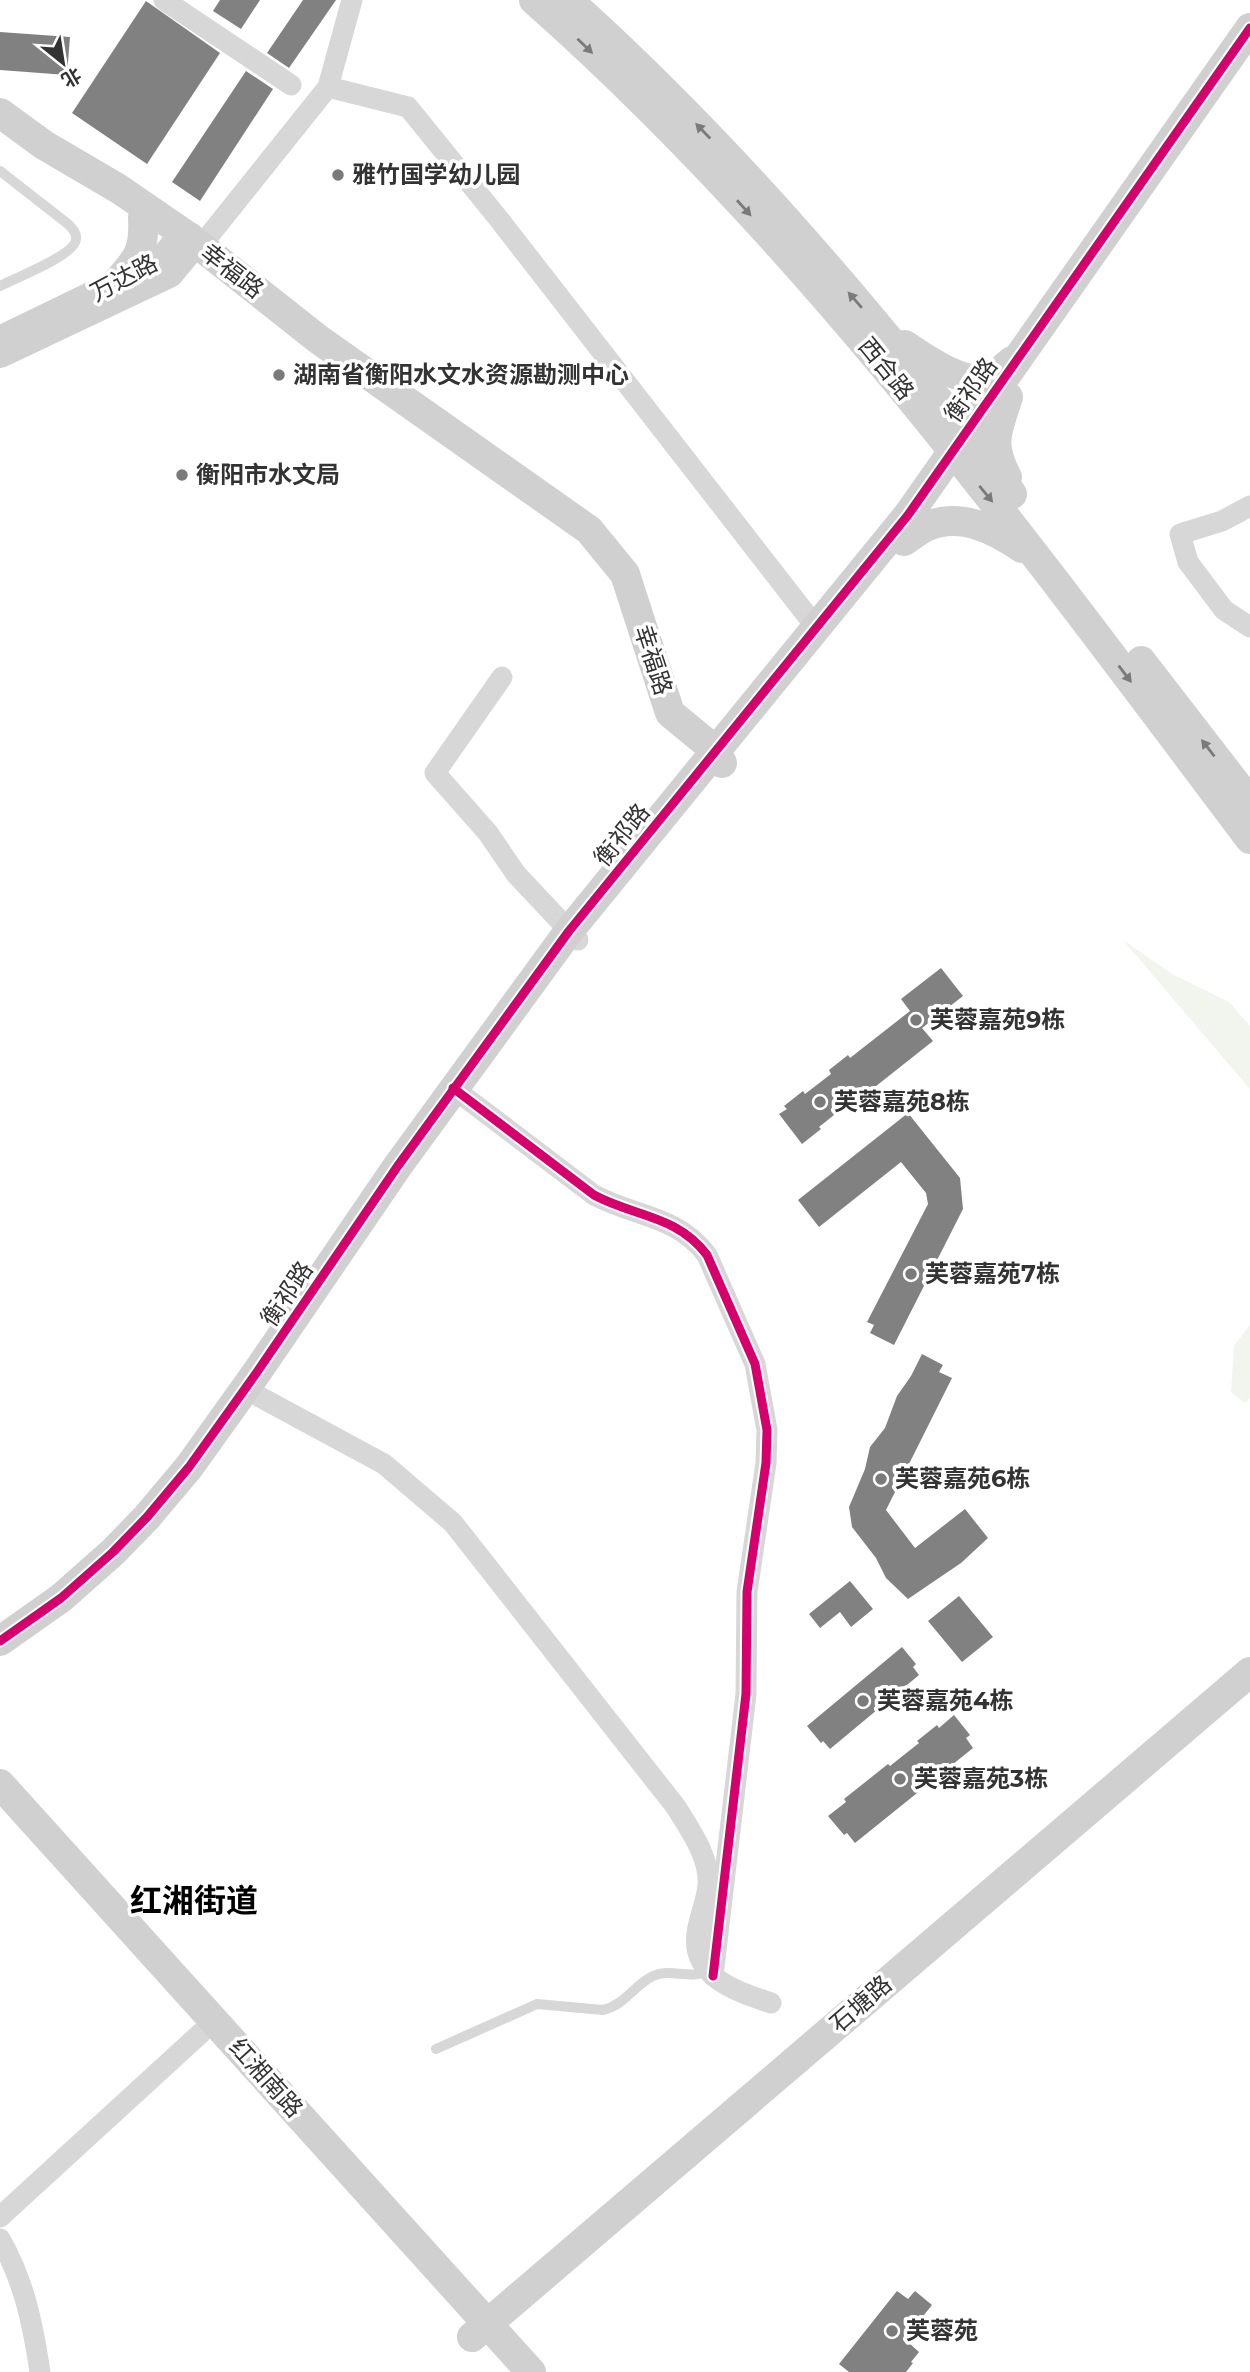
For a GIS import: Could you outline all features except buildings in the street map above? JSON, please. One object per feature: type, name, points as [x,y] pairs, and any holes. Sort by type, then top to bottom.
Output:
[{"type":"street","points":[[164,0],[291,85]]},
{"type":"street","points":[[194,249],[328,87],[352,0]]},
{"type":"street","name":"西合路","points":[[534,0],[656,116],[731,193],[863,340],[913,401],[1021,506],[1250,802]]},
{"type":"street","name":"西合路","points":[[568,0],[675,102],[750,179],[879,327],[1039,559],[1250,839]]},
{"type":"street","name":"衡祁路","points":[[715,757],[906,528],[963,448],[1017,357],[1250,28]]},
{"type":"street","name":"衡祁路","points":[[963,448],[1008,397],[1250,61]]},
{"type":"street","points":[[328,87],[408,107],[498,218],[816,627]]},
{"type":"street","name":"幸福路","points":[[0,113],[44,145],[120,189],[194,249],[589,530],[625,574],[670,713],[715,757]]},
{"type":"street","name":"幸福路","points":[[0,124],[38,152],[113,196],[194,249]]},
{"type":"street","points":[[113,286],[137,260],[145,240],[143,218]]},
{"type":"street","name":"万达路","points":[[0,353],[169,274],[194,249]]},
{"type":"street","name":"万达路","points":[[0,341],[161,262],[194,249]]},
{"type":"street","points":[[879,327],[926,359],[954,374],[975,380],[991,378],[1017,357]]},
{"type":"street","points":[[1008,397],[997,434],[997,458],[1021,506]]},
{"type":"street","points":[[906,528],[935,460],[933,442],[913,401]]},
{"type":"street","points":[[1250,506],[1222,521],[1180,534],[1188,562],[1224,610],[1250,627]]},
{"type":"street","points":[[906,528],[949,522],[978,524],[999,533],[1039,559]]},
{"type":"street","name":"衡祁路","points":[[0,1641],[61,1598],[113,1552],[189,1467],[574,936],[816,627],[906,528]]},
{"type":"street","points":[[502,677],[435,773],[488,833],[516,874],[574,936]]},
{"type":"street","points":[[459,1092],[594,1195],[611,1204],[661,1219],[696,1241],[708,1255],[755,1364],[767,1430],[766,1463],[747,1592],[746,1693],[710,1973]]},
{"type":"street","name":"衡祁路","points":[[0,1661],[71,1611],[161,1527],[203,1478],[260,1397],[459,1092]]},
{"type":"street","points":[[260,1397],[384,1464],[453,1523],[676,1807],[696,1840],[704,1860],[708,1885],[697,1934],[697,1950],[710,1973],[728,1988],[771,2003]]},
{"type":"street","name":"石塘路","points":[[490,2344],[1250,1672]]},
{"type":"street","name":"石塘路","points":[[490,2344],[1250,1695]]},
{"type":"street","name":"红湘南路","points":[[0,1784],[490,2344]]},
{"type":"street","name":"红湘南路","points":[[0,1807],[201,2033],[490,2344],[531,2372]]},
{"type":"street","points":[[0,2217],[201,2033]]},
{"type":"street","points":[[0,2239],[11,2259],[33,2319],[40,2372]]},
{"type":"lane","points":[[0,171],[68,224],[76,236],[76,242],[68,252],[0,286]]},
{"type":"lane","points":[[436,2049],[537,2004],[603,2010],[613,2008],[623,2001],[651,1976],[698,1976],[710,1973]]},
{"type":"shaded area","points":[[1123,940],[1172,974],[1229,1002],[1250,1026],[1250,1089]]},
{"type":"shaded area","points":[[1250,1325],[1250,1398],[1245,1403],[1231,1392],[1234,1346]]},
{"type":"cycle path","points":[[0,1641],[61,1598],[113,1552],[189,1467],[397,1167],[569,931],[908,515],[1250,28]]},
{"type":"cycle path","points":[[453,1088],[594,1195],[669,1224],[695,1242],[707,1255],[755,1364],[767,1430],[766,1463],[747,1592],[746,1694],[713,1976]]},
{"type":"place","name":"雅竹国学幼儿园","points":[[338,175]]},
{"type":"place","name":"湖南省衡阳水文水资源勘测中心","points":[[279,375]]},
{"type":"place","name":"衡阳市水文局","points":[[182,475]]},
{"type":"place","name":"芙蓉嘉苑9栋","points":[[916,1020]]},
{"type":"place","name":"芙蓉嘉苑8栋","points":[[820,1102]]},
{"type":"place","name":"芙蓉嘉苑7栋","points":[[911,1274]]},
{"type":"place","name":"芙蓉嘉苑6栋","points":[[881,1479]]},
{"type":"place","name":"芙蓉嘉苑4栋","points":[[863,1701]]},
{"type":"place","name":"芙蓉嘉苑3栋","points":[[900,1779]]},
{"type":"place","name":"芙蓉苑","points":[[892,2331]]},
{"type":"district","name":"红湘街道","points":[[194,1901]]}]
